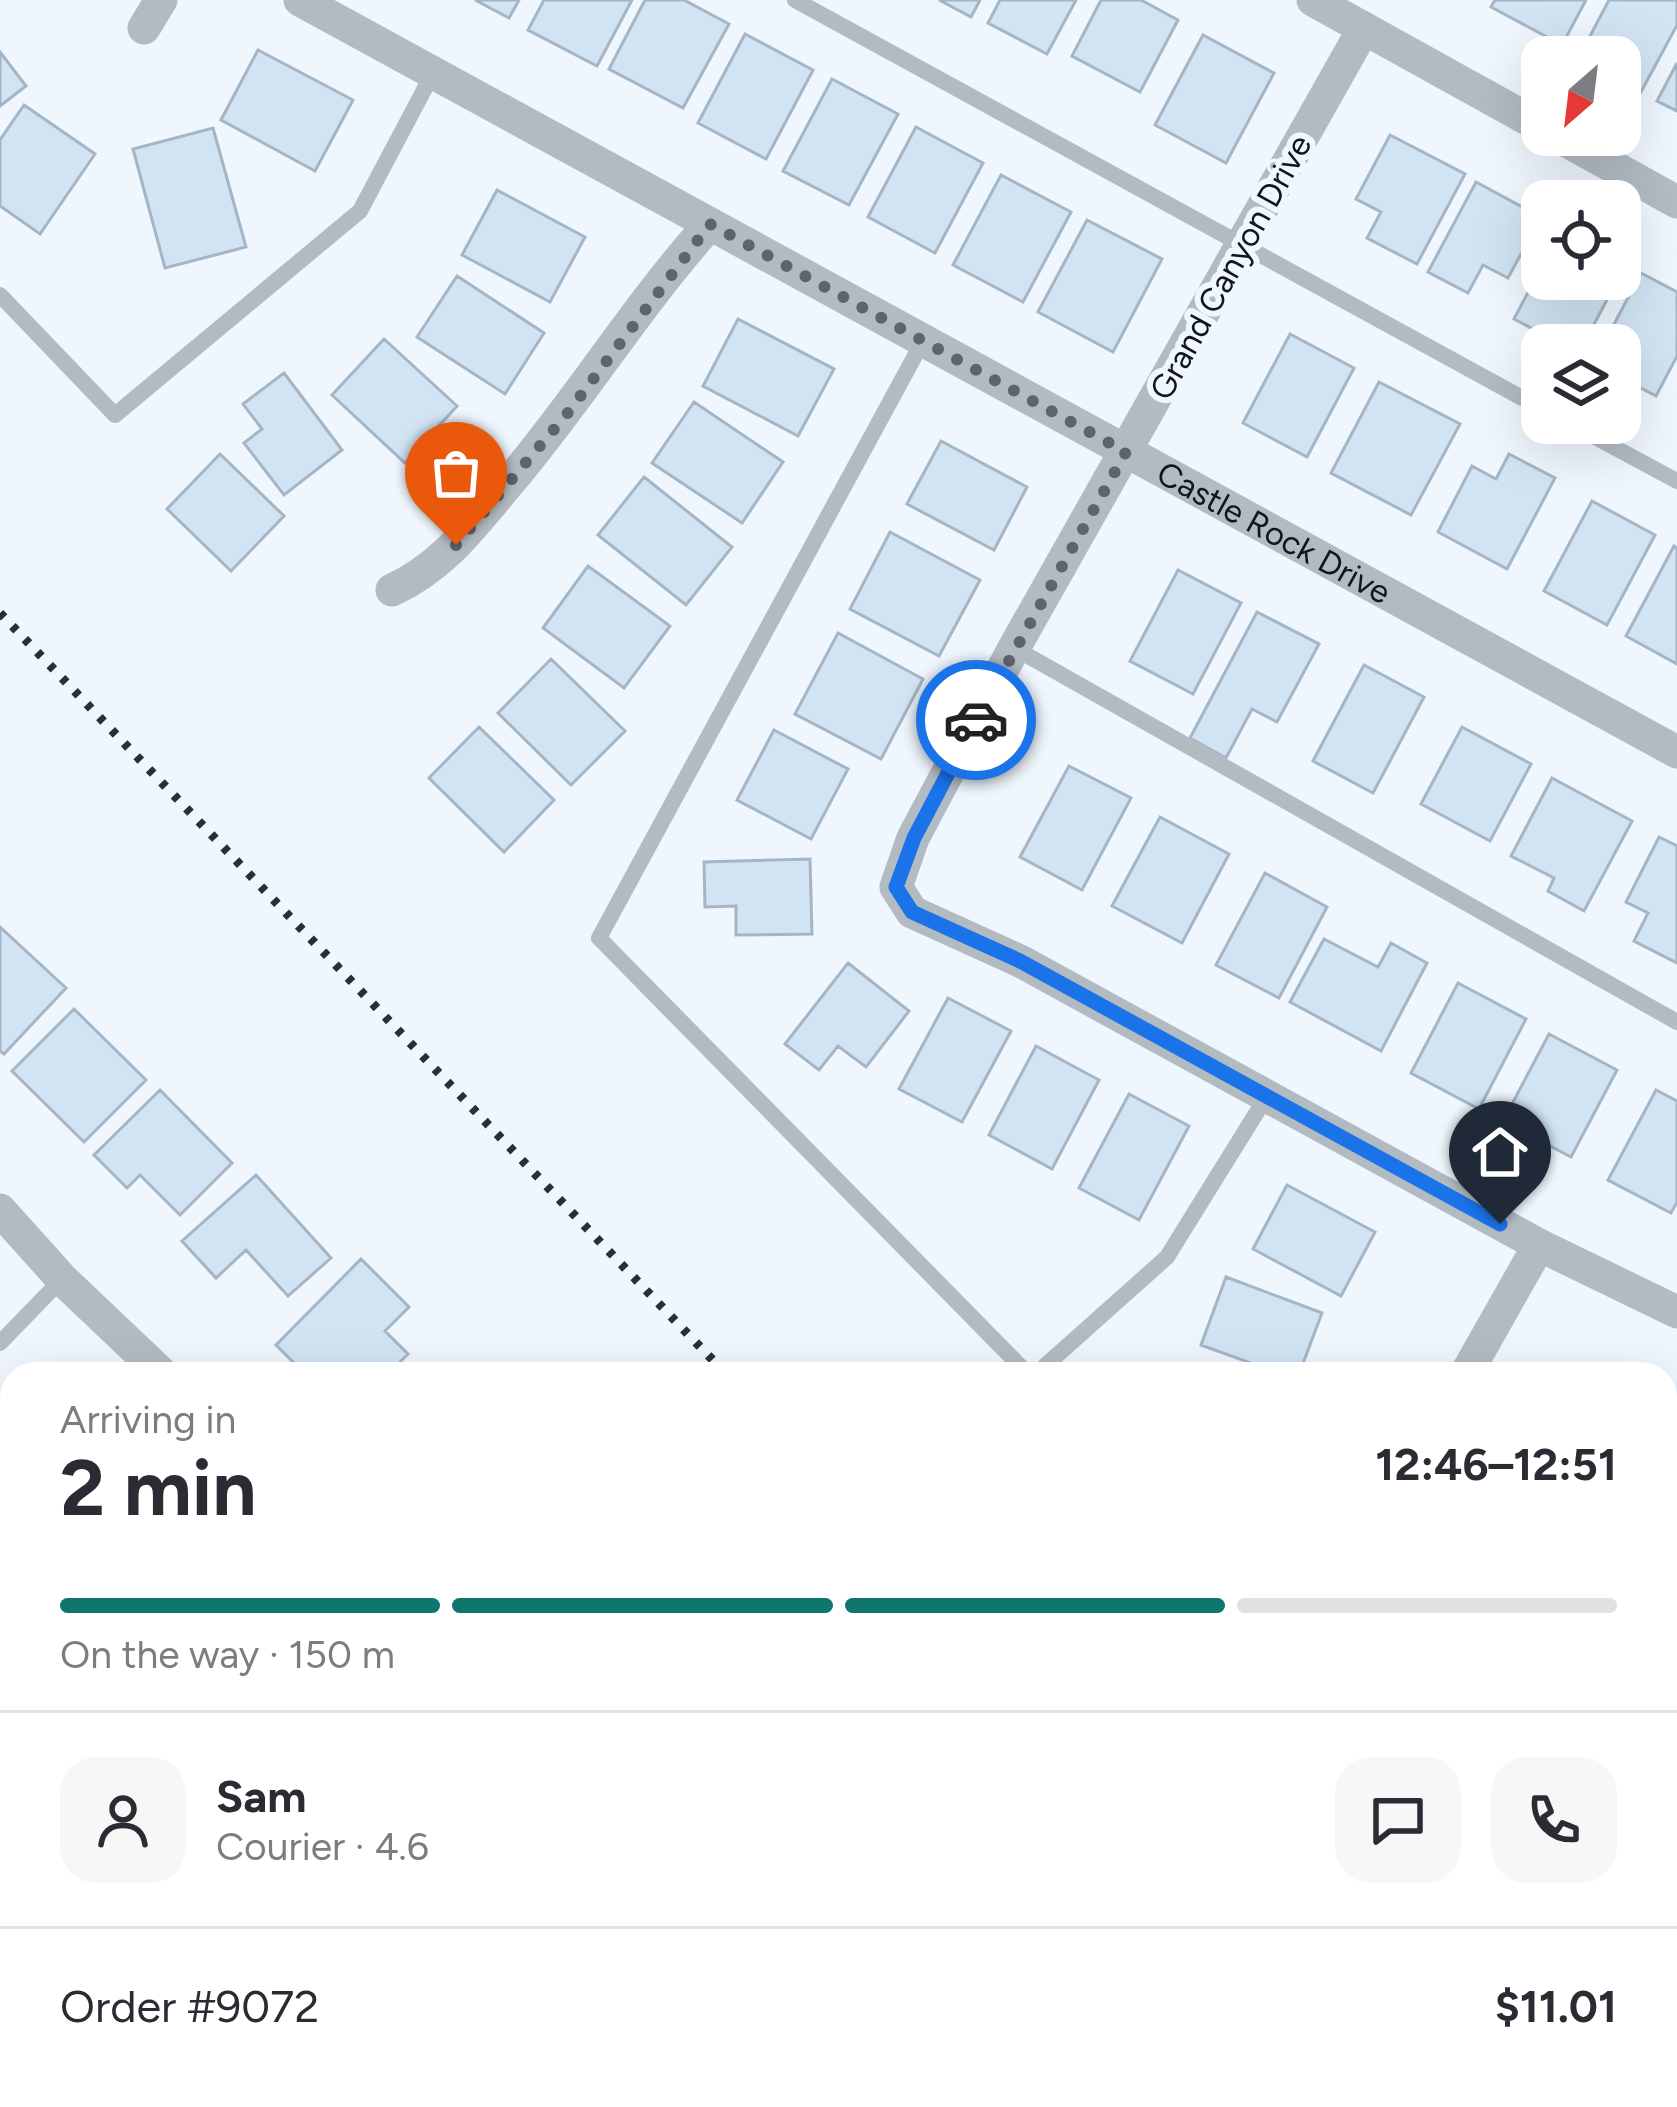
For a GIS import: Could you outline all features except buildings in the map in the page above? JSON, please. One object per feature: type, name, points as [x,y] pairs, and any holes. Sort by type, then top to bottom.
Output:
[{"type":"street","name":"Castle Rock Drive","points":[[300,0],[1677,752]]},
{"type":"street","points":[[1312,0],[1521,115]]},
{"type":"street","name":"Grand Canyon Drive","points":[[1267,1096],[1020,961],[912,912],[896,887],[914,838],[1014,648],[1364,28]]},
{"type":"street","points":[[1594,156],[1677,202]]},
{"type":"street","points":[[392,590],[427,574],[470,529],[567,414],[710,224]]},
{"type":"street","points":[[1267,1096],[1539,1245],[1677,1312]]},
{"type":"street","points":[[0,1210],[62,1279],[149,1362]]},
{"type":"street","points":[[1473,1362],[1539,1245]]},
{"type":"lane","points":[[795,0],[1521,398]]},
{"type":"lane","points":[[0,295],[115,415],[360,211],[433,73]]},
{"type":"lane","points":[[923,341],[599,938],[1020,1362]]},
{"type":"lane","points":[[1608,444],[1677,481]]},
{"type":"lane","points":[[1014,648],[1677,1022]]},
{"type":"lane","points":[[1046,1362],[1167,1256],[1267,1096]]},
{"type":"lane","points":[[0,1343],[62,1279]]},
{"type":"railway","points":[[0,613],[715,1362]]},
{"type":"way so far","points":[[456,545],[567,414],[680,256],[710,224],[1126,452],[976,720]]},
{"type":"route","points":[[976,720],[914,838],[896,887],[912,912],[1020,961],[1500,1224]]}]
